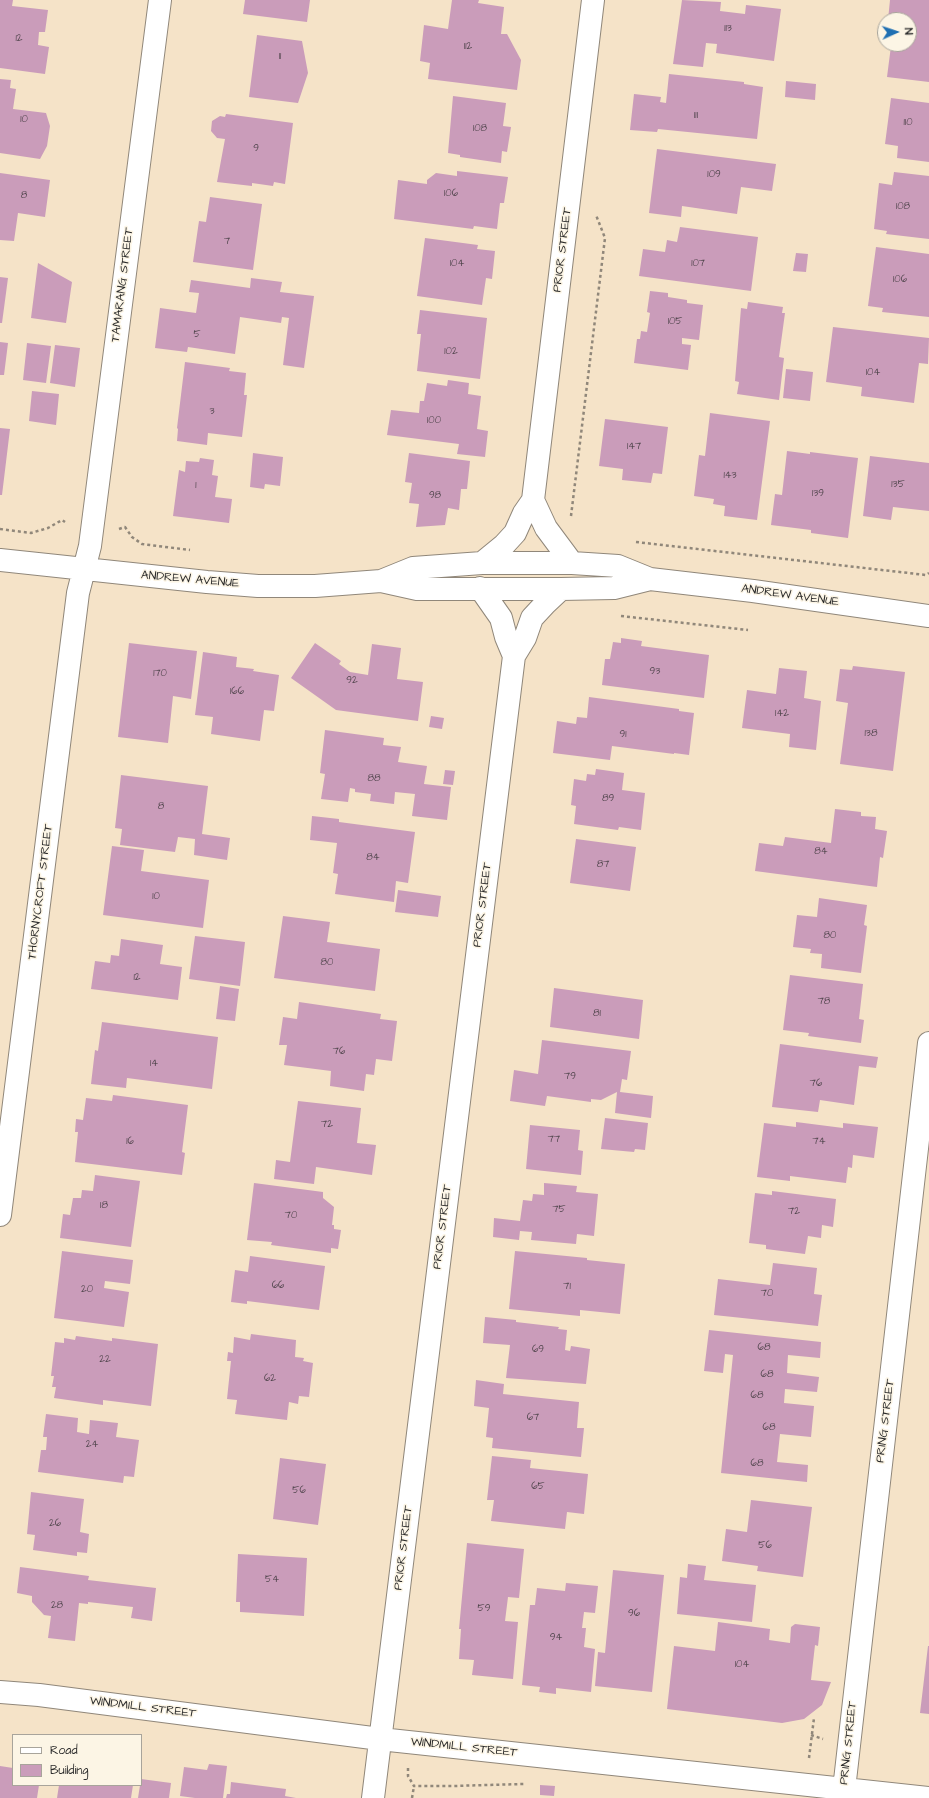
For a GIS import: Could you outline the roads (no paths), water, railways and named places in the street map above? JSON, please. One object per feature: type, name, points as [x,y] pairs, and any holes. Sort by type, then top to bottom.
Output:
[{"type":"street","name":"TAMARANG STREET","points":[[85,569],[90,546],[160,0]]},
{"type":"street","name":"PRIOR STREET","points":[[482,563],[504,546],[515,533],[524,513],[533,500],[594,0]]},
{"type":"street","points":[[533,500],[546,528],[572,563]]},
{"type":"street","name":"ANDREW AVENUE","points":[[0,560],[258,586],[315,586],[381,581],[417,589],[614,588],[650,579]]},
{"type":"street","name":"ANDREW AVENUE","points":[[381,581],[413,568],[482,563],[572,563],[618,566],[650,579],[753,591],[929,616]]},
{"type":"street","name":"THORNYCROFT STREET","points":[[0,1215],[78,593],[85,569]]},
{"type":"street","points":[[480,588],[501,618],[506,638],[514,656]]},
{"type":"street","name":"PRIOR STREET","points":[[373,1798],[514,656],[525,638],[532,618],[561,588]]},
{"type":"street","name":"PRING STREET","points":[[844,1793],[929,1043]]},
{"type":"street","name":"WINDMILL STREET","points":[[0,1692],[39,1695],[380,1739],[844,1793],[929,1798]]}]
